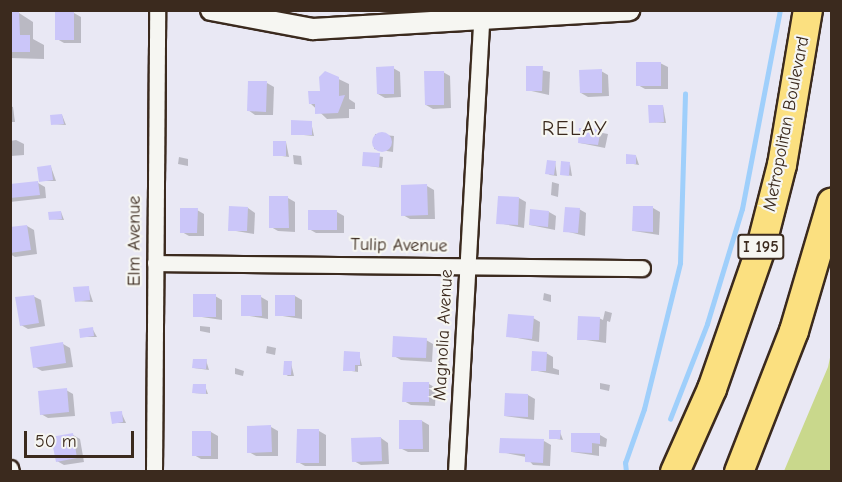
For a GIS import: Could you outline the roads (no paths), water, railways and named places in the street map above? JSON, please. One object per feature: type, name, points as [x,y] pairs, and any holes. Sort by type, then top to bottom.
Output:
[{"type":"highway","name":"Metropolitan Boulevard","points":[[675,471],[712,389],[760,251],[782,165],[808,10]]},
{"type":"highway","points":[[741,471],[765,412],[812,276],[831,202]]},
{"type":"street","name":"Elm Avenue","points":[[154,471],[157,10]]},
{"type":"street","points":[[211,10],[312,28],[481,22],[629,10]]},
{"type":"street","name":"Magnolia Avenue","points":[[456,471],[481,22]]},
{"type":"street","name":"Tulip Avenue","points":[[155,263],[642,268]]},
{"type":"waterway","points":[[670,419],[707,324],[742,209],[780,10]]},
{"type":"waterway","points":[[626,472],[625,463],[644,409],[680,263],[685,94]]},
{"type":"district","name":"RELAY","points":[[575,128]]}]
